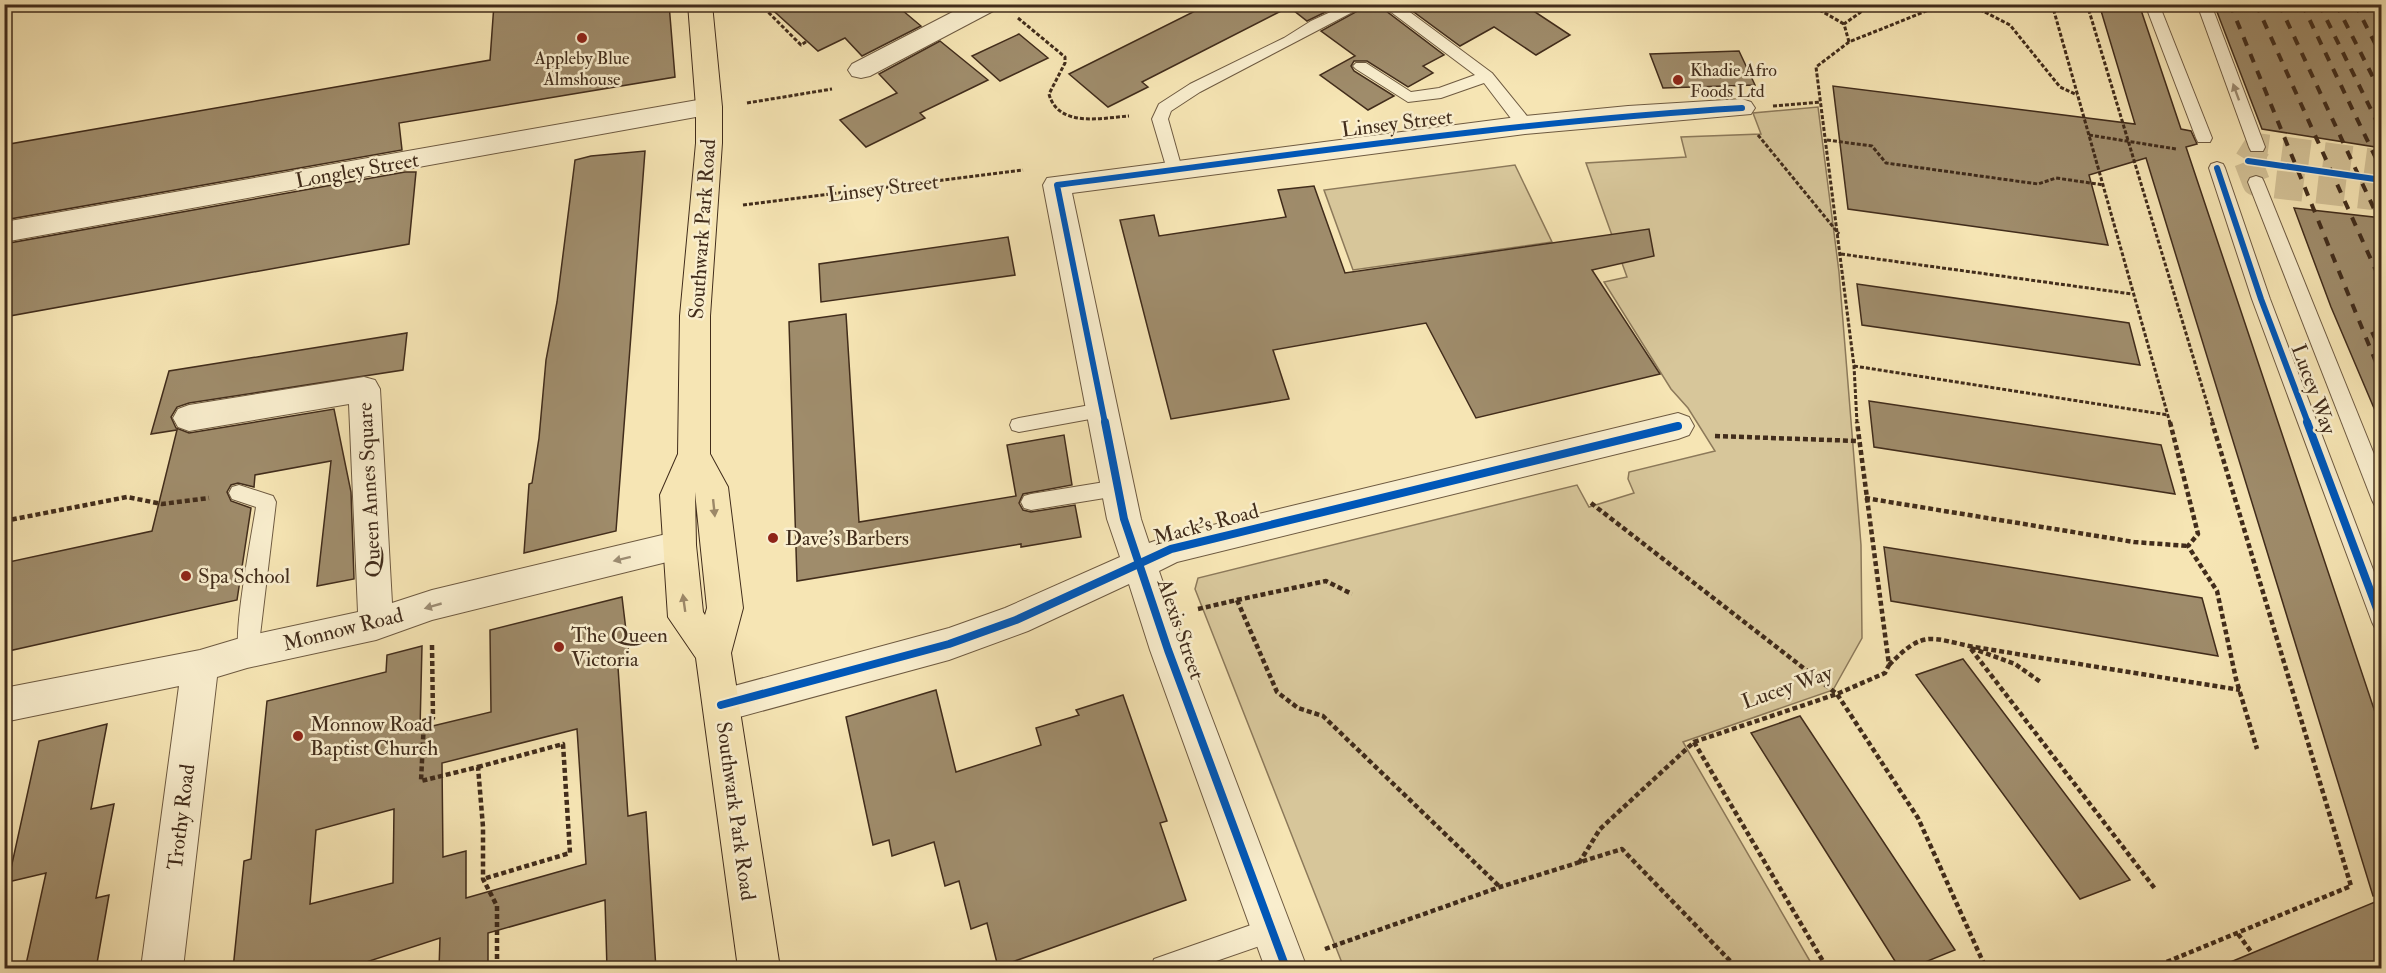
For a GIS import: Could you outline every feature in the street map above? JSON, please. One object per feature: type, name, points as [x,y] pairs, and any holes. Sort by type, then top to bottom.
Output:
[{"type":"main road","name":"Southwark Park Road","points":[[700,4],[709,107],[709,143],[695,316],[694,454],[677,495],[686,617],[713,653]]},
{"type":"main road","name":"Southwark Park Road","points":[[694,454],[711,487],[725,608],[713,653],[759,969]]},
{"type":"street","points":[[861,70],[988,4]]},
{"type":"street","name":"Longley Street","points":[[4,232],[709,107]]},
{"type":"street","name":"Linsey Street","points":[[1057,185],[1524,124],[1742,108]]},
{"type":"street","name":"Alexis Street","points":[[1057,185],[1124,519],[1172,661],[1286,969]]},
{"type":"street","name":"Queen Annes Square","points":[[189,418],[364,389],[376,624]]},
{"type":"street","name":"Mack's Road","points":[[721,705],[949,644],[1034,612],[1171,549],[1693,431]]},
{"type":"street","name":"Monnow Road","points":[[4,705],[200,666],[247,652],[376,624],[432,605],[679,545]]},
{"type":"street","name":"Trothy Road","points":[[162,969],[200,666]]},
{"type":"lane","points":[[1174,169],[1160,119],[1165,108],[1195,88],[1289,41],[1316,24],[1361,4]]},
{"type":"lane","points":[[1384,4],[1392,6],[1487,76],[1524,124]]},
{"type":"lane","points":[[2152,4],[2204,138]]},
{"type":"lane","points":[[2204,4],[2257,147]]},
{"type":"lane","points":[[1361,66],[1408,97],[1441,93],[1487,76]]},
{"type":"lane","name":"Lucey Way","points":[[2217,168],[2261,299],[2382,622]]},
{"type":"lane","points":[[2256,182],[2382,500]]},
{"type":"lane","points":[[1019,425],[1101,410]]},
{"type":"lane","points":[[1031,502],[1117,488]]},
{"type":"lane","points":[[239,494],[266,502],[247,652]]},
{"type":"lane","points":[[1163,969],[1271,930]]},
{"type":"path","points":[[760,4],[801,45],[807,41]]},
{"type":"path","points":[[1809,4],[1844,24],[1849,42]]},
{"type":"path","points":[[1844,24],[1872,4]]},
{"type":"path","points":[[1889,665],[1858,441],[1854,366],[1816,67],[1849,42],[1941,5],[1951,4]]},
{"type":"path","points":[[1969,4],[2010,25],[2060,87],[2078,96]]},
{"type":"path","points":[[2052,4],[2168,415],[2198,534],[2188,546]]},
{"type":"path","points":[[2087,4],[2351,886],[2152,969]]},
{"type":"path","points":[[1013,14],[1065,57],[1065,63],[1049,94],[1049,100],[1065,116],[1084,119],[1135,116],[1160,119]]},
{"type":"path","points":[[747,103],[831,89],[850,80],[861,70]]},
{"type":"path","points":[[1821,102],[1742,108],[1753,129],[1839,234]]},
{"type":"path","points":[[2090,135],[2178,150]]},
{"type":"path","points":[[1827,140],[1872,146],[1886,163],[2038,184],[2056,178],[2104,185]]},
{"type":"path","points":[[1841,254],[2132,294]]},
{"type":"path","points":[[1854,366],[2168,415]]},
{"type":"path","points":[[1693,431],[1858,441]]},
{"type":"path","points":[[4,521],[128,497],[162,504],[239,494]]},
{"type":"path","points":[[1865,498],[2134,542],[2188,546]]},
{"type":"path","points":[[1591,503],[1837,694],[1918,818],[1984,964]]},
{"type":"path","points":[[2188,546],[2217,591],[2236,679],[2257,749]]},
{"type":"path","points":[[1198,609],[1326,581],[1352,594]]},
{"type":"path","points":[[1237,600],[1277,692],[1298,708],[1323,716],[1500,887]]},
{"type":"path","points":[[432,605],[433,718],[424,721],[421,781],[563,744],[570,853],[483,879]]},
{"type":"path","points":[[1970,648],[2015,664],[2042,683]]},
{"type":"path","points":[[1970,648],[2156,890]]},
{"type":"path","points":[[1579,863],[1600,830],[1694,742],[1827,969]]},
{"type":"path","points":[[478,767],[483,826],[483,879],[497,906],[497,969]]},
{"type":"path","points":[[1332,946],[1500,887],[1623,849],[1737,969]]},
{"type":"path","points":[[2238,934],[2252,953]]},
{"type":"shaded area","points":[[1818,107],[1839,272],[1861,545],[1862,638],[1833,690],[1683,742],[1814,968],[1344,968],[1195,589],[1198,578],[1577,485],[1589,507],[1634,493],[1628,479],[1629,472],[1715,451],[1688,408],[1671,389],[1604,282],[1627,277],[1586,163],[1686,157],[1681,137],[1761,134],[1753,113]]},
{"type":"shaded area","points":[[1515,165],[1552,242],[1353,270],[1324,190]]},
{"type":"building","points":[[494,4],[669,4],[675,77],[399,123],[402,150],[4,220],[4,145],[490,60]]},
{"type":"building","points":[[766,4],[915,4],[902,10],[921,26],[862,56],[845,38],[818,51]]},
{"type":"building","points":[[1209,4],[1342,4],[1307,21],[1289,7],[1142,82],[1148,87],[1108,107],[1069,74]]},
{"type":"building","points":[[1370,4],[1386,11],[1444,55],[1423,66],[1433,73],[1408,87],[1367,61],[1354,61],[1351,66],[1354,71],[1394,96],[1368,110],[1320,75],[1355,56],[1321,31]]},
{"type":"building","points":[[1403,4],[1536,4],[1529,8],[1570,35],[1536,55],[1494,27],[1460,46]]},
{"type":"building","points":[[2099,4],[2139,4],[2181,129],[2191,131],[2197,144],[2186,147],[2382,733],[2382,895],[2373,896],[2146,158],[2089,175],[2108,245],[1848,209],[1833,86],[2135,124]]},
{"type":"building","points":[[2214,4],[2382,4],[2382,148],[2262,129]]},
{"type":"building","points":[[1019,34],[1048,58],[1000,81],[972,56]]},
{"type":"building","points":[[940,41],[988,80],[920,113],[925,118],[866,147],[840,120],[897,93],[879,74]]},
{"type":"building","points":[[1739,51],[1755,85],[1663,88],[1650,54]]},
{"type":"building","points":[[645,151],[616,531],[524,553],[529,484],[532,483],[539,438],[546,360],[557,302],[575,160],[591,156]]},
{"type":"building","points":[[405,172],[416,172],[409,244],[4,317],[4,244]]},
{"type":"building","points":[[1314,186],[1345,273],[1649,229],[1654,256],[1592,270],[1660,374],[1476,418],[1426,323],[1273,350],[1289,399],[1171,419],[1120,220],[1154,215],[1159,236],[1286,217],[1278,190]]},
{"type":"building","points":[[2294,208],[2382,218],[2382,427],[2331,307]]},
{"type":"building","points":[[1008,237],[1015,275],[821,302],[819,264]]},
{"type":"building","points":[[1857,284],[2129,323],[2140,365],[1862,325]]},
{"type":"building","points":[[846,314],[859,522],[1016,496],[1007,445],[1064,435],[1072,485],[1023,494],[1019,503],[1023,510],[1031,512],[1075,505],[1081,537],[1021,547],[1021,544],[797,581],[789,322]]},
{"type":"building","points":[[407,333],[403,370],[189,403],[177,407],[171,417],[176,428],[189,433],[334,409],[351,492],[354,579],[317,586],[331,461],[255,475],[254,487],[238,483],[231,485],[227,492],[231,501],[251,508],[237,600],[4,652],[4,563],[152,531],[177,430],[151,434],[169,371]]},
{"type":"building","points":[[1869,401],[2161,445],[2175,494],[1874,447]]},
{"type":"building","points":[[1884,547],[2202,598],[2218,656],[1891,601]]},
{"type":"building","points":[[622,597],[630,664],[618,667],[628,816],[646,812],[656,969],[607,969],[605,900],[488,933],[488,969],[439,969],[440,938],[360,964],[359,969],[233,969],[244,861],[251,859],[267,701],[386,672],[387,655],[422,646],[420,729],[491,712],[490,630]],"holes":[[[577,729],[586,864],[466,898],[466,851],[443,857],[442,763]],[[394,809],[393,883],[310,904],[316,830]]]},
{"type":"building","points":[[1963,659],[2130,880],[2080,899],[1916,675]]},
{"type":"building","points":[[936,690],[956,772],[1041,745],[1036,728],[1079,715],[1076,710],[1123,695],[1167,821],[1160,823],[1186,900],[998,967],[987,923],[971,929],[959,881],[945,886],[934,842],[892,856],[889,840],[873,845],[846,717]]},
{"type":"building","points":[[1800,716],[1955,950],[1908,969],[1900,969],[1751,733]]},
{"type":"building","points":[[107,724],[91,809],[114,804],[96,898],[109,895],[96,969],[25,969],[46,873],[8,882],[39,741]]},
{"type":"building","points":[[2382,899],[2382,969],[2216,968]]},
{"type":"tunnel","points":[[2382,164],[2257,147],[2248,161],[2256,182],[2382,197]]},
{"type":"railway","points":[[2230,4],[2382,377]]},
{"type":"railway","points":[[2256,4],[2382,284]]},
{"type":"railway","points":[[2279,4],[2382,226]]},
{"type":"railway","points":[[2302,4],[2382,171]]},
{"type":"railway","points":[[2319,4],[2382,132]]},
{"type":"railway","points":[[2336,4],[2382,95]]},
{"type":"railway","points":[[2355,4],[2382,57]]},
{"type":"railway","points":[[2375,4],[2382,16]]},
{"type":"railway","points":[[2372,332],[2382,353]]},
{"type":"cycle path","points":[[1286,968],[1168,650],[1124,519],[1057,185],[1525,125],[1628,115],[1742,108]]},
{"type":"cycle path","points":[[2248,161],[2382,180]]},
{"type":"cycle path","points":[[2217,168],[2261,299],[2382,622]]},
{"type":"cycle path","points":[[721,705],[949,644],[1016,620],[1171,549],[1678,426]]},
{"type":"place","name":"Appleby Blue Almshouse","points":[[582,38]]},
{"type":"place","name":"Khadie Afro Foods Ltd","points":[[1678,80]]},
{"type":"place","name":"Dave's Barbers","points":[[773,538]]},
{"type":"place","name":"Spa School","points":[[186,576]]},
{"type":"place","name":"The Queen Victoria","points":[[559,647]]},
{"type":"place","name":"Monnow Road Baptist Church","points":[[298,736]]}]
